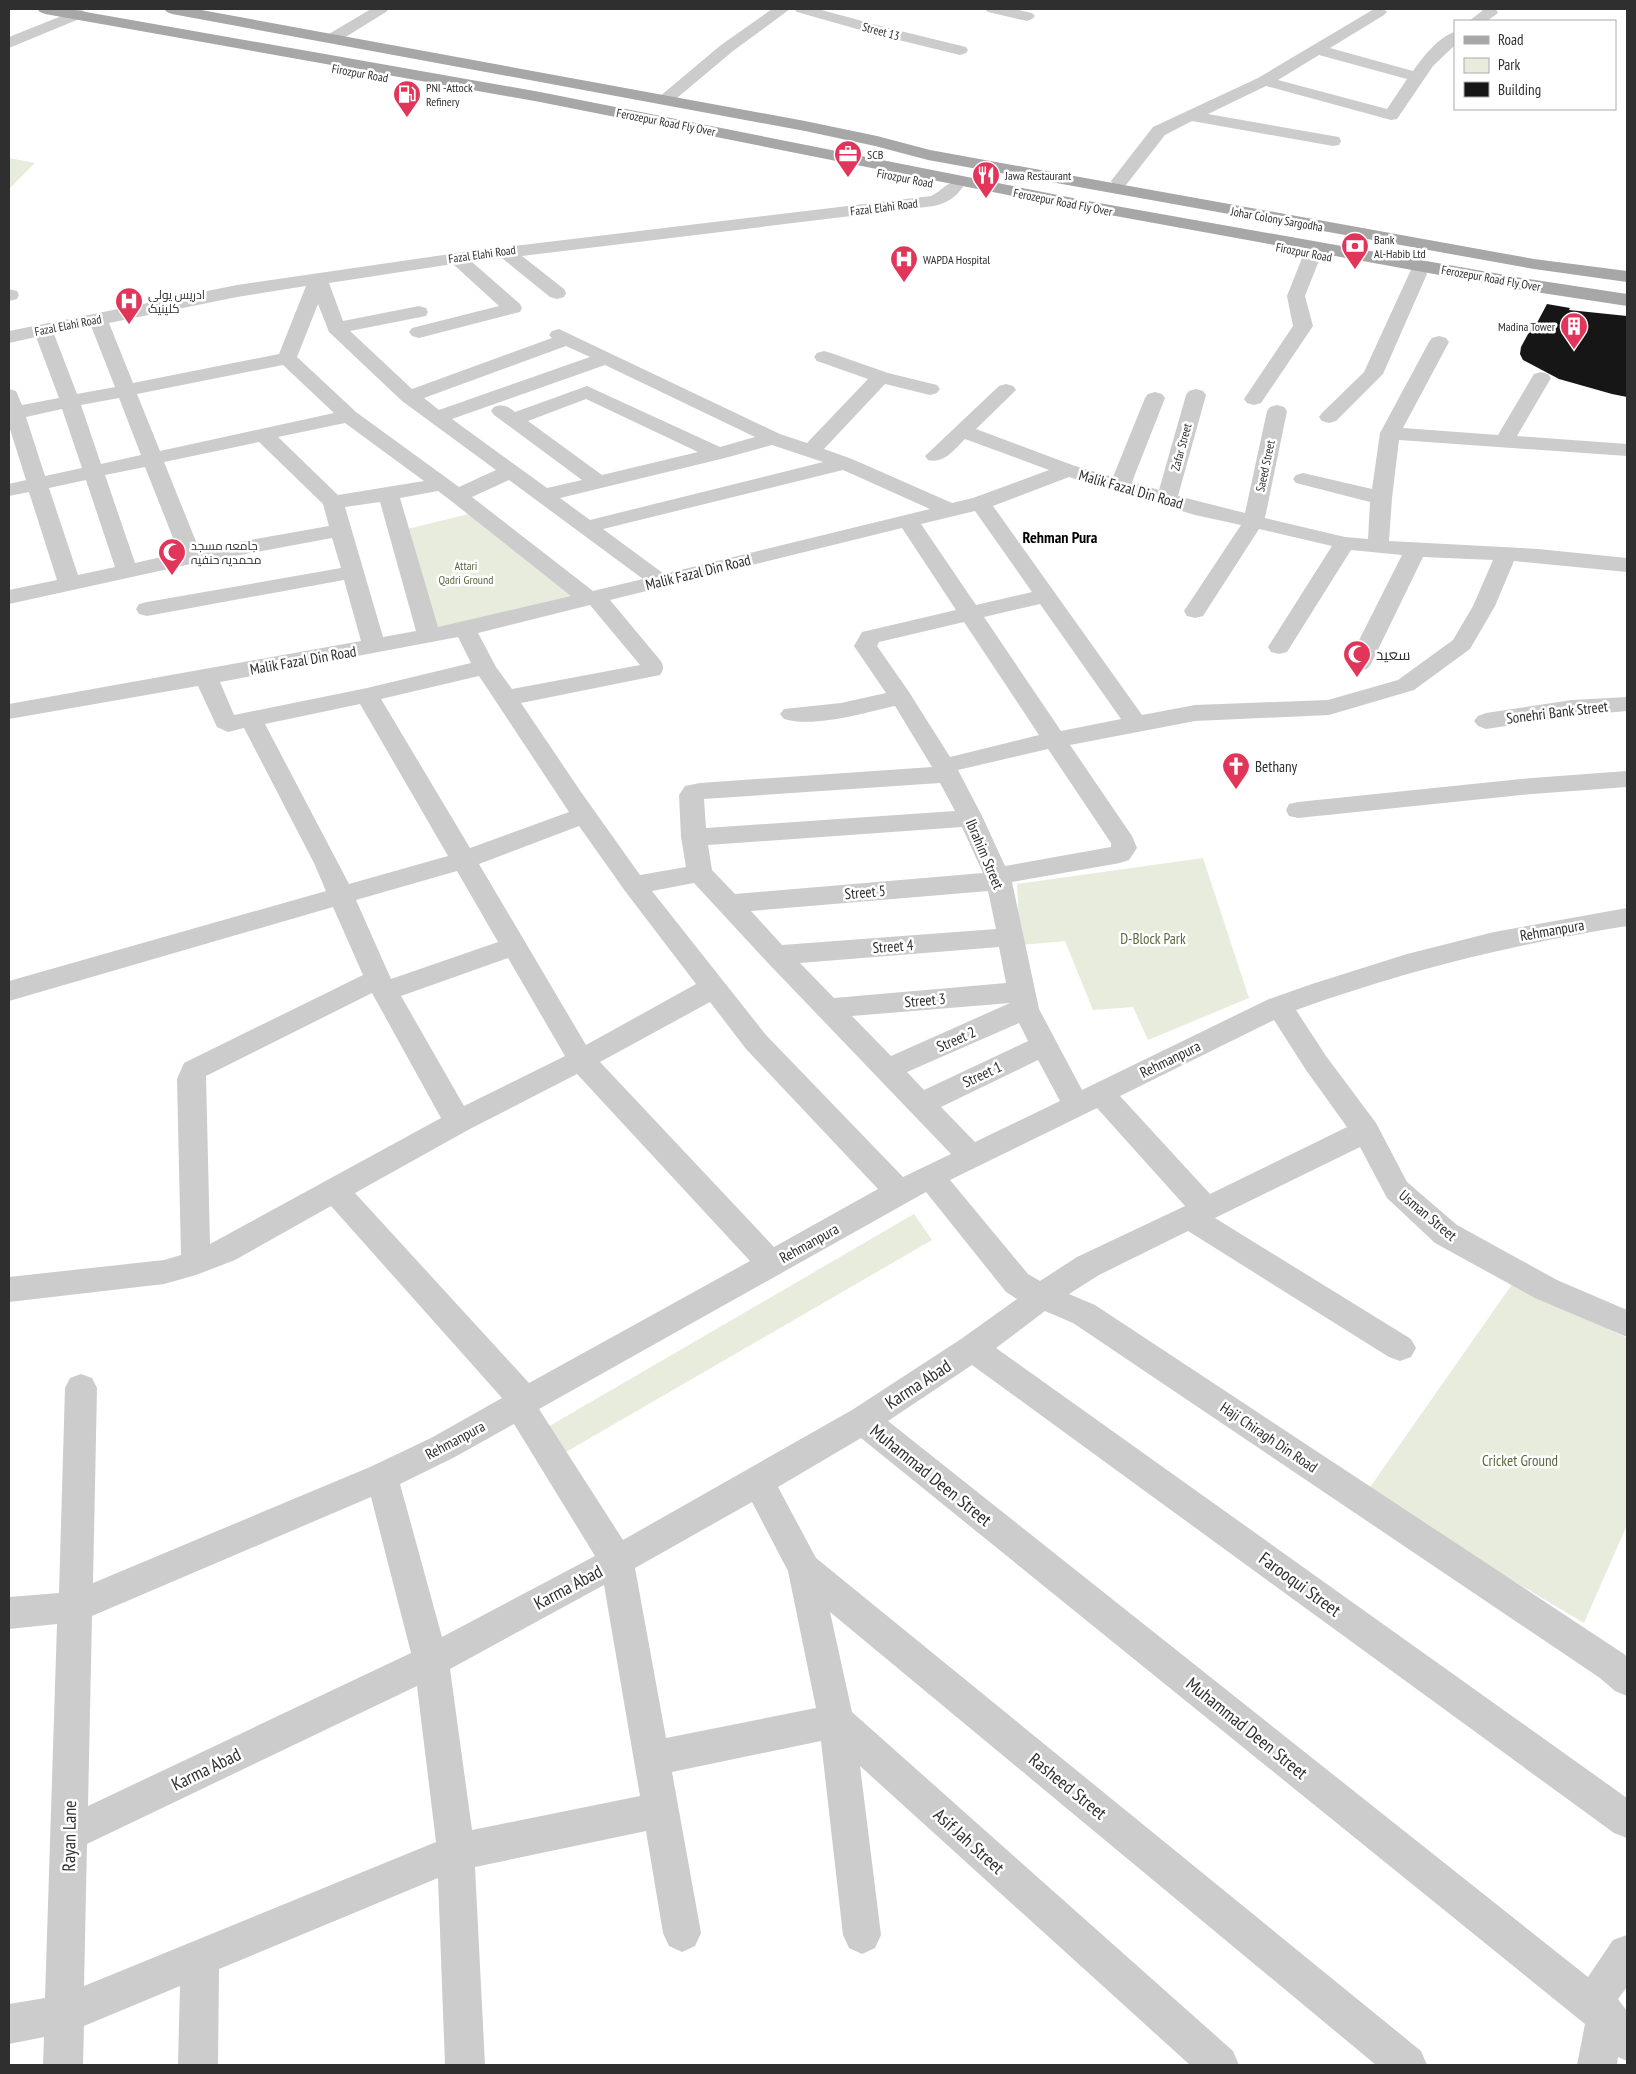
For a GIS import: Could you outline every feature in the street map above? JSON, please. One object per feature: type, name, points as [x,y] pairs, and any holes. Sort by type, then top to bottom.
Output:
[{"type":"main road","name":"Firozpur Road","points":[[45,9],[266,47]]},
{"type":"main road","name":"Firozpur Road","points":[[172,9],[665,100],[877,141],[928,155]]},
{"type":"main road","name":"Firozpur Road","points":[[128,22],[184,43],[414,82],[954,187],[1418,274],[1627,308]]},
{"type":"main road","name":"Ferozepur Road Fly Over","points":[[266,47],[550,99],[1088,206],[1522,284],[1627,300]]},
{"type":"main road","name":"Firozpur Road","points":[[877,141],[942,146],[1120,181],[1339,220],[1545,255],[1627,266]]},
{"type":"main road","name":"Johar Colony Sargodha","points":[[928,155],[1534,264],[1627,276]]},
{"type":"street","points":[[333,38],[381,9]]},
{"type":"street","points":[[665,100],[727,48],[782,9]]},
{"type":"street","name":"Street 13","points":[[802,9],[884,32],[960,50]]},
{"type":"street","points":[[993,9],[1027,16]]},
{"type":"street","points":[[1479,20],[1490,13],[1489,9]]},
{"type":"street","points":[[1120,181],[1159,131],[1264,81],[1379,12]]},
{"type":"street","points":[[9,43],[79,14]]},
{"type":"street","points":[[1264,81],[1391,115],[1446,42],[1454,38]]},
{"type":"street","points":[[1318,50],[1418,77]]},
{"type":"street","points":[[1190,116],[1333,141]]},
{"type":"street","name":"Fazal Elahi Road","points":[[9,337],[237,291],[457,258],[934,201],[946,196],[954,187]]},
{"type":"street","points":[[505,251],[557,293]]},
{"type":"street","points":[[1254,399],[1303,326],[1296,296],[1313,254]]},
{"type":"street","points":[[419,332],[513,308],[457,258]]},
{"type":"street","points":[[1329,417],[1373,374],[1418,274]]},
{"type":"street","points":[[318,280],[336,328],[409,397],[660,581]]},
{"type":"street","points":[[287,358],[318,280]]},
{"type":"street","points":[[336,328],[419,312]]},
{"type":"street","points":[[98,319],[191,557]]},
{"type":"street","points":[[43,330],[70,402],[127,570]]},
{"type":"street","points":[[409,397],[563,337],[773,438],[845,463],[952,510]]},
{"type":"street","points":[[1378,547],[1381,498],[1390,433],[1439,342]]},
{"type":"street","points":[[824,357],[881,377],[930,389]]},
{"type":"street","points":[[70,582],[11,407],[70,402],[287,358]]},
{"type":"street","points":[[287,358],[349,416],[450,490],[592,599],[652,665],[652,670],[506,698]]},
{"type":"street","points":[[437,417],[606,358]]},
{"type":"street","points":[[811,451],[881,377]]},
{"type":"street","points":[[1504,441],[1541,378]]},
{"type":"street","points":[[935,456],[1006,390]]},
{"type":"street","points":[[512,420],[587,392],[718,454]]},
{"type":"street","name":"Zafar Street","points":[[1167,499],[1196,395]]},
{"type":"street","points":[[1120,486],[1155,398]]},
{"type":"street","points":[[485,400],[598,482]]},
{"type":"street","name":"Saeed Street","points":[[1254,521],[1277,411]]},
{"type":"street","points":[[9,490],[154,460],[349,416]]},
{"type":"street","points":[[962,431],[1068,470]]},
{"type":"street","points":[[1390,433],[1627,450]]},
{"type":"street","points":[[264,435],[333,502],[374,647]]},
{"type":"street","points":[[545,495],[718,454],[773,438]]},
{"type":"street","points":[[587,527],[845,463]]},
{"type":"street","name":"Malik Fazal Din Road","points":[[9,711],[206,678],[465,629],[980,503],[1068,470],[1167,499],[1345,542],[1415,550],[1627,564]]},
{"type":"street","points":[[333,502],[388,494],[450,490],[511,471]]},
{"type":"street","points":[[1303,479],[1381,498]]},
{"type":"street","points":[[388,494],[429,636]]},
{"type":"street","points":[[980,503],[1136,724]]},
{"type":"street","points":[[908,521],[1054,740]]},
{"type":"street","points":[[1195,611],[1254,521]]},
{"type":"street","points":[[9,597],[70,582],[191,557],[342,530]]},
{"type":"street","points":[[1279,647],[1345,542]]},
{"type":"street","points":[[1359,664],[1415,550]]},
{"type":"street","points":[[972,1157],[776,955],[700,872],[694,837],[691,795],[694,792],[946,770],[1054,740],[1195,712],[1329,707],[1406,685],[1462,644],[1484,606],[1506,555]]},
{"type":"street","points":[[148,609],[354,572]]},
{"type":"street","points":[[969,614],[1045,596]]},
{"type":"street","name":"Ibrahim Street","points":[[969,614],[870,637],[865,646],[901,696],[946,770],[971,818],[998,878],[1023,1000],[1044,1045],[1088,1099],[1197,1212],[1400,1348]]},
{"type":"street","points":[[465,629],[485,667],[634,885],[756,1042],[899,1192]]},
{"type":"street","points":[[206,678],[225,722],[228,724],[367,695],[485,667]]},
{"type":"street","points":[[367,695],[581,1060],[771,1264]]},
{"type":"street","points":[[792,714],[841,711],[901,696]]},
{"type":"street","name":"Sonehri Bank Street","points":[[1486,721],[1572,708],[1627,704]]},
{"type":"street","points":[[251,719],[327,862],[340,896],[382,985],[458,1122]]},
{"type":"street","name":"Street 5","points":[[730,904],[998,878],[1120,854],[1124,848],[1123,842],[1054,740]]},
{"type":"street","points":[[1298,810],[1532,786],[1627,779]]},
{"type":"street","points":[[9,991],[464,860],[585,815]]},
{"type":"street","points":[[694,837],[971,818]]},
{"type":"street","points":[[634,885],[700,872]]},
{"type":"street","name":"Rehmanpura","points":[[9,1613],[75,1607],[382,1477],[442,1448],[899,1192],[1279,1006],[1344,982],[1436,955],[1497,940],[1627,917]]},
{"type":"street","name":"Street 4","points":[[776,955],[1010,937]]},
{"type":"street","points":[[196,1263],[191,1079],[194,1070],[201,1065],[382,985],[515,946]]},
{"type":"street","points":[[9,1290],[164,1272],[196,1263],[224,1251],[458,1122],[581,1060],[714,987]]},
{"type":"street","name":"Street 3","points":[[828,1008],[1023,1000]]},
{"type":"street","name":"Street 2","points":[[888,1069],[1023,1000]]},
{"type":"street","name":"Usman Street","points":[[1279,1006],[1316,1063],[1366,1131],[1397,1190],[1446,1234],[1546,1289],[1627,1324]]},
{"type":"street","name":"Street 1","points":[[921,1104],[1044,1045]]},
{"type":"street","name":"Karma Abad","points":[[69,1834],[431,1661],[617,1561],[758,1482],[863,1420],[972,1348],[1018,1316],[1042,1296],[1088,1266],[1366,1131]]},
{"type":"street","name":"Haji Chiragh Din Road","points":[[930,1178],[1017,1283],[1029,1292],[1084,1314],[1612,1666],[1627,1678]]},
{"type":"street","points":[[334,1190],[522,1403],[617,1561],[682,1933]]},
{"type":"street","name":"Farooqui Street","points":[[972,1348],[1627,1820]]},
{"type":"street","name":"Rayan Lane","points":[[63,2065],[81,1388]]},
{"type":"street","name":"Muhammad Deen Street","points":[[863,1420],[1617,2029]]},
{"type":"street","points":[[382,1477],[431,1661],[456,1852],[465,2065]]},
{"type":"street","name":"Rasheed Street","points":[[758,1482],[804,1569],[1407,2065]]},
{"type":"street","points":[[804,1569],[836,1721],[862,1935]]},
{"type":"street","points":[[651,1759],[836,1721]]},
{"type":"street","name":"Asif Jah Street","points":[[836,1721],[1219,2065]]},
{"type":"street","points":[[9,2024],[65,2014],[456,1852],[660,1810]]},
{"type":"street","points":[[1597,2065],[1617,2029],[1596,1998],[1627,1954]]},
{"type":"street","points":[[198,2065],[200,1958]]},
{"type":"green space","points":[[9,158],[35,163],[9,189]]},
{"type":"green space","name":"Attari Qadri Ground","points":[[477,512],[589,599],[429,637],[399,531]]},
{"type":"green space","name":"D-Block Park","points":[[1203,858],[1249,998],[1148,1040],[1133,1007],[1093,1010],[1065,941],[1020,945],[1017,884]]},
{"type":"green space","points":[[914,1214],[932,1240],[559,1456],[546,1428]]},
{"type":"green space","name":"Cricket Ground","points":[[1513,1283],[1627,1338],[1627,1525],[1584,1623],[1366,1493]]},
{"type":"building","name":"Madina Tower","points":[[1547,304],[1570,308],[1569,310],[1627,316],[1627,397],[1559,379],[1523,360],[1520,354],[1521,347]]},
{"type":"place","name":"PNI -Attock Refinery","points":[[407,118]]},
{"type":"place","name":"SCB","points":[[848,178]]},
{"type":"place","name":"Jawa Restaurant","points":[[986,199]]},
{"type":"place","name":"Bank Al-Habib Ltd","points":[[1355,270]]},
{"type":"place","name":"WAPDA Hospital","points":[[904,283]]},
{"type":"place","name":"ادریس پولی کلینیک","points":[[129,325]]},
{"type":"place","name":"Madina Tower","points":[[1574,350]]},
{"type":"place","name":"جامعہ مسجد محمدیہ حنفیہ","points":[[172,576]]},
{"type":"place","name":"سعید","points":[[1357,678]]},
{"type":"place","name":"Bethany","points":[[1236,790]]},
{"type":"district","name":"Rehman Pura","points":[[1060,537]]}]
